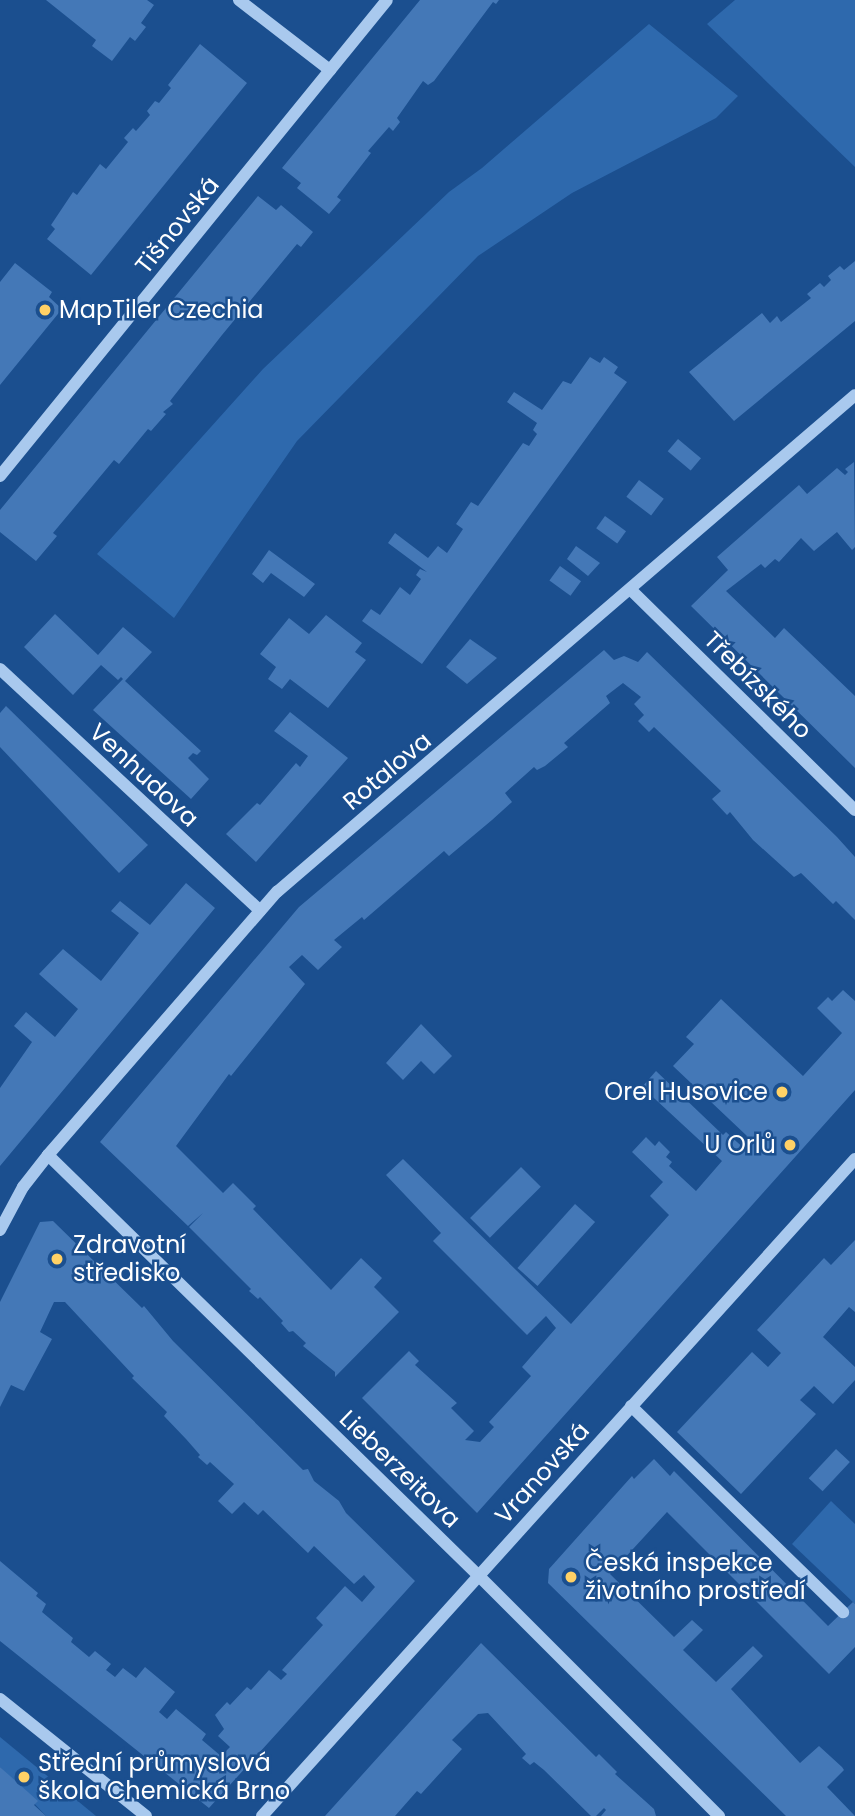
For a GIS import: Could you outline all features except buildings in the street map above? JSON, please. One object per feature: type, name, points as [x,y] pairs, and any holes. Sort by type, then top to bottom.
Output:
[{"type":"street","points":[[239,0],[330,70]]},
{"type":"street","name":"Tišnovská","points":[[0,476],[387,0]]},
{"type":"street","name":"Rotalova","points":[[0,1230],[23,1187],[48,1155],[277,892],[855,395]]},
{"type":"street","name":"Třebízského","points":[[631,590],[855,810]]},
{"type":"street","name":"Venhudova","points":[[0,669],[260,911]]},
{"type":"street","name":"Lieberzeitova","points":[[48,1155],[478,1575],[719,1816]]},
{"type":"street","name":"Vranovská","points":[[262,1816],[855,1159]]},
{"type":"street","points":[[631,1406],[843,1612]]},
{"type":"street","points":[[0,1699],[146,1816]]},
{"type":"shaded area","points":[[735,0],[855,0],[855,167],[707,24]]},
{"type":"shaded area","points":[[649,24],[738,96],[716,118],[572,193],[478,256],[297,441],[174,618],[97,554],[263,369],[449,192],[482,168]]},
{"type":"shaded area","points":[[831,1501],[855,1524],[855,1604],[792,1544]]},
{"type":"shaded area","name":"Střední průmyslová škola Chemická Brno","points":[[0,1737],[96,1816],[46,1816],[0,1767]]},
{"type":"place","name":"MapTiler Czechia","points":[[45,310]]},
{"type":"place","name":"Orel Husovice","points":[[782,1092]]},
{"type":"place","name":"U Orlů","points":[[790,1145]]},
{"type":"place","name":"Zdravotní středisko","points":[[57,1259]]},
{"type":"place","name":"Česká inspekce životního prostředí","points":[[571,1577]]},
{"type":"place","name":"Střední průmyslová škola Chemická Brno","points":[[24,1777]]}]
